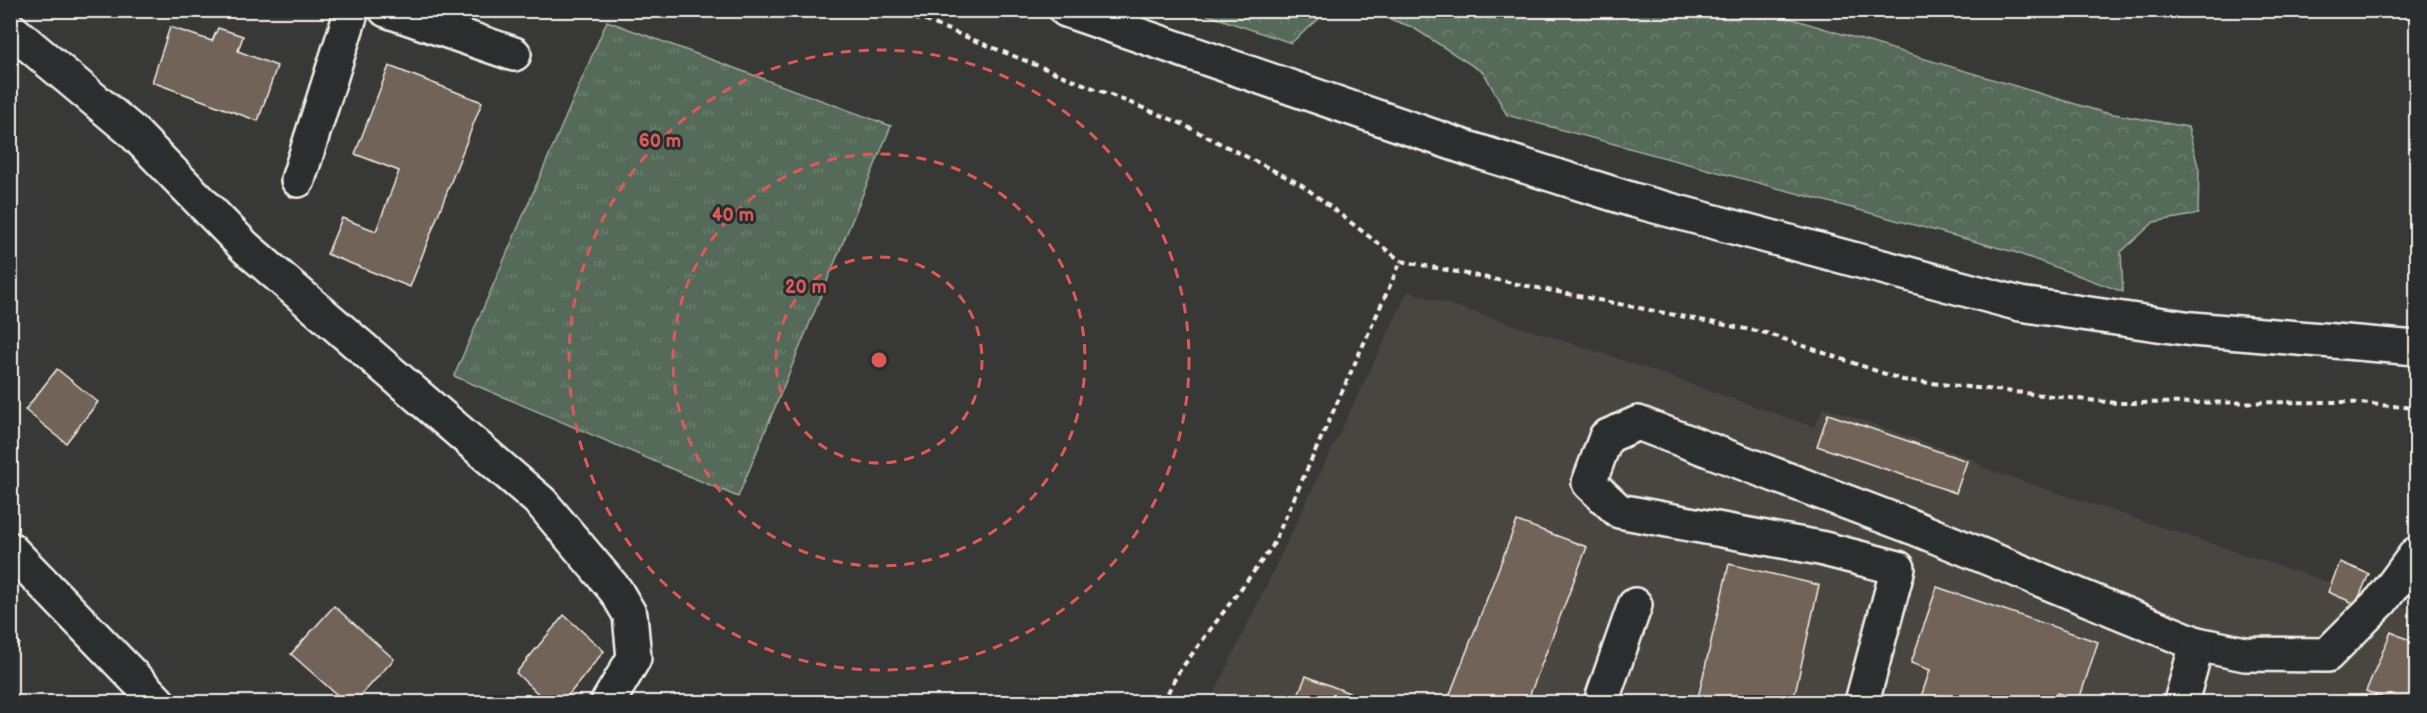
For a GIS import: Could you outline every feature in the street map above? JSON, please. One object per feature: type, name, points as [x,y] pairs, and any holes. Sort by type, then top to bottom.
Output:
[{"type":"main road","points":[[298,180],[352,10]]},
{"type":"main road","points":[[386,10],[514,54]]},
{"type":"main road","points":[[1066,10],[1467,148],[1634,200],[2020,304],[2193,329],[2416,348]]},
{"type":"main road","points":[[10,29],[133,132],[245,247],[541,502],[616,591],[630,615],[634,658],[608,702]]},
{"type":"main road","points":[[1898,568],[1820,548],[1619,511],[1588,483],[1606,437],[1638,423],[1915,528],[2197,644],[2245,654],[2327,655],[2382,600],[2416,554]]},
{"type":"main road","points":[[1862,702],[1898,568],[1915,528]]},
{"type":"main road","points":[[10,549],[158,702]]},
{"type":"main road","points":[[1601,702],[1635,605]]},
{"type":"main road","points":[[2181,702],[2197,644]]},
{"type":"path","points":[[884,10],[924,20],[1178,122],[1302,185],[1401,261],[1766,333],[1903,381],[2115,403],[2346,402],[2416,408]]},
{"type":"path","points":[[1163,702],[1178,673],[1272,547],[1401,261]]},
{"type":"shaded area","points":[[1408,291],[1605,354],[1814,427],[1824,407],[1973,459],[1986,469],[2416,611],[2416,702],[1210,702]]},
{"type":"green space","points":[[1196,11],[1328,11],[1291,43]]},
{"type":"green space","points":[[1367,11],[1766,11],[2102,112],[2188,127],[2199,170],[2198,214],[2154,222],[2121,252],[2123,292],[2014,252],[1507,115],[1484,73],[1412,27]]},
{"type":"green space","points":[[607,21],[891,126],[738,497],[454,376]]},
{"type":"building","points":[[170,27],[212,41],[218,28],[243,36],[238,51],[277,66],[258,121],[152,82]]},
{"type":"building","points":[[389,66],[482,102],[410,287],[327,254],[342,218],[376,231],[399,171],[355,154]]},
{"type":"building","points":[[57,369],[98,402],[66,443],[25,410]]},
{"type":"building","points":[[1828,414],[1967,461],[1956,493],[1817,446]]},
{"type":"building","points":[[1517,521],[1587,547],[1527,702],[1447,702]]},
{"type":"building","points":[[2340,562],[2369,574],[2356,604],[2328,592]]},
{"type":"building","points":[[1729,564],[1819,585],[1793,702],[1697,702]]},
{"type":"building","points":[[1937,587],[2098,642],[2079,700],[2058,693],[2054,702],[1927,702],[1920,700],[1930,670],[1911,663]]},
{"type":"building","points":[[334,606],[394,659],[355,702],[345,702],[291,654]]},
{"type":"building","points":[[564,615],[604,651],[563,702],[547,702],[516,673]]},
{"type":"building","points":[[2391,632],[2416,643],[2416,702],[2393,702],[2366,691]]},
{"type":"building","points":[[10,634],[20,644],[10,654]]},
{"type":"building","points":[[1306,676],[1367,700],[1366,702],[1295,702]]}]
